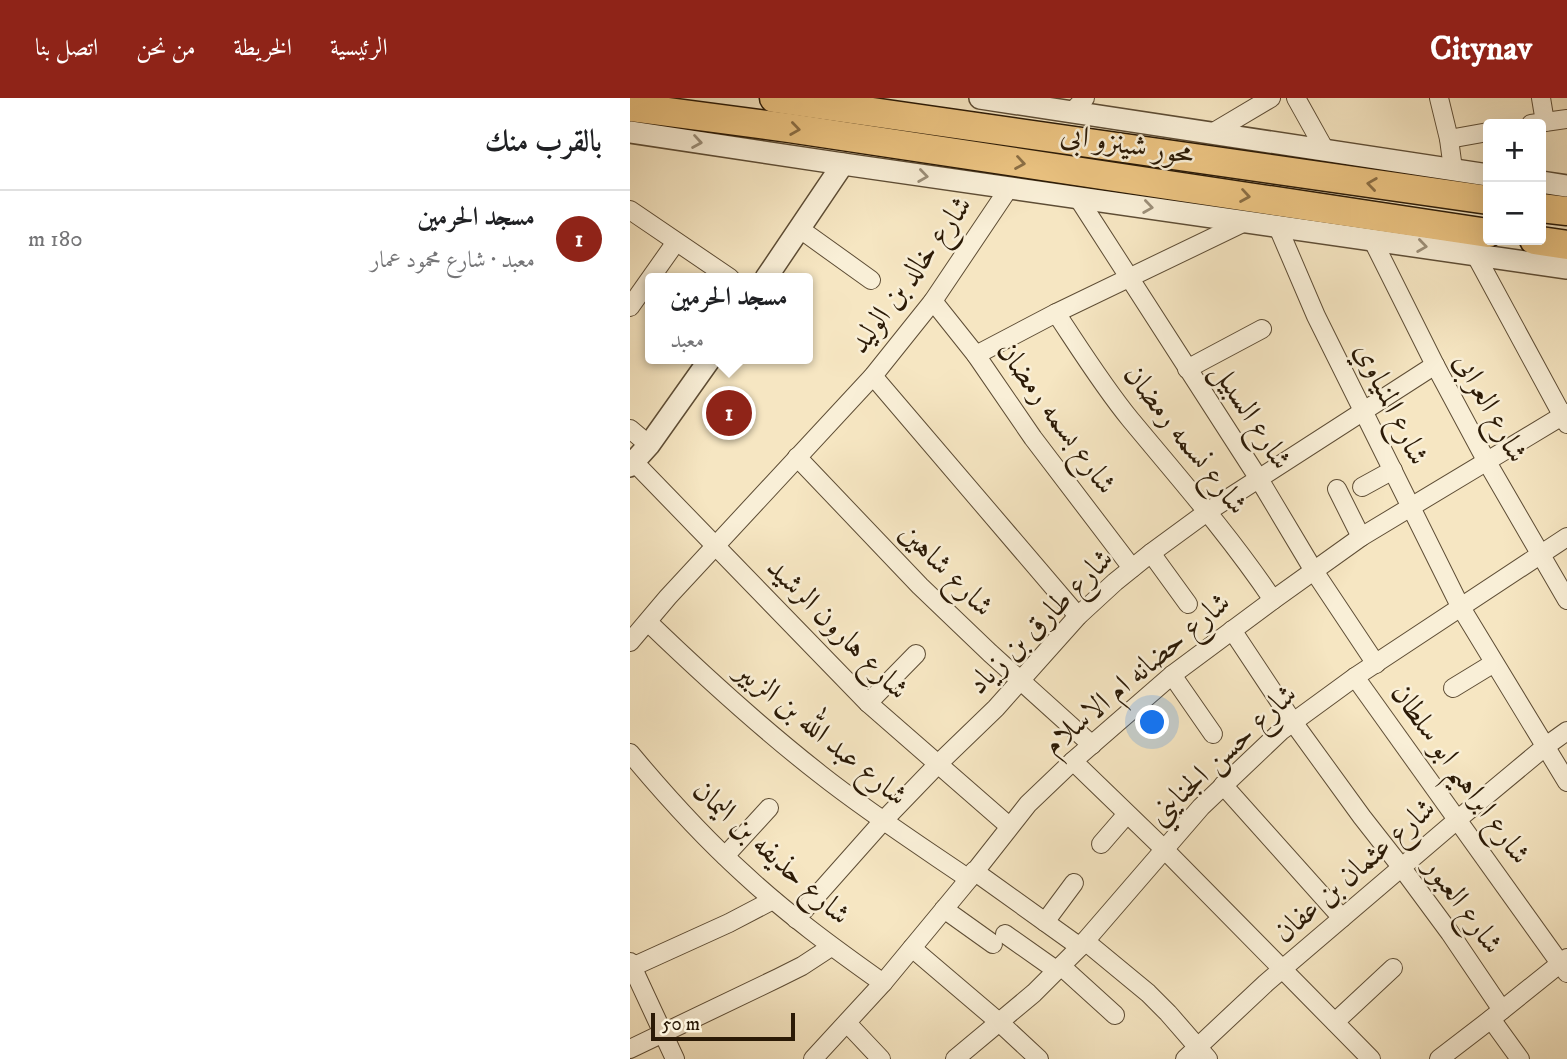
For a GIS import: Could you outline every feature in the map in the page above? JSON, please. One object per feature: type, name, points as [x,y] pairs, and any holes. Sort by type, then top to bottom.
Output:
[{"type":"main road","name":"محور شينزو ابى","points":[[774,98],[1483,199]]},
{"type":"main road","name":"محور شينزو ابى","points":[[630,107],[803,130],[1482,244]]},
{"type":"main road","points":[[1546,209],[1567,211]]},
{"type":"main road","points":[[1546,242],[1567,245]]},
{"type":"street","points":[[980,98],[1078,105],[1212,133],[1483,174]]},
{"type":"street","points":[[1212,133],[1271,98]]},
{"type":"street","points":[[1296,98],[1325,150]]},
{"type":"street","points":[[1439,98],[1453,169]]},
{"type":"street","points":[[1538,119],[1541,98]]},
{"type":"street","points":[[1546,122],[1567,119]]},
{"type":"street","points":[[630,132],[1372,239],[1482,244],[1567,268]]},
{"type":"street","points":[[1449,139],[1483,133]]},
{"type":"street","points":[[769,273],[843,164]]},
{"type":"street","points":[[1546,184],[1567,186]]},
{"type":"street","name":"شارع خالد بن الوليد","points":[[630,642],[873,376],[933,301],[1009,188]]},
{"type":"street","name":"شارع السبيل","points":[[1078,198],[1259,479],[1314,571],[1376,664]]},
{"type":"street","points":[[630,210],[722,273]]},
{"type":"street","points":[[976,355],[1056,313],[1247,221]]},
{"type":"street","name":"شارع المنياوي","points":[[1278,225],[1316,316],[1460,606],[1567,782]]},
{"type":"street","points":[[800,229],[871,280]]},
{"type":"street","name":"شارع العرابى","points":[[1372,239],[1487,462],[1567,600]]},
{"type":"street","points":[[654,273],[676,242]]},
{"type":"street","points":[[1482,244],[1565,418]]},
{"type":"street","points":[[630,307],[645,286]]},
{"type":"street","name":"شارع بسمه رمضان","points":[[933,301],[976,355],[1033,438],[1132,568]]},
{"type":"street","name":"شارع نسمه رمضان","points":[[1056,313],[1128,417],[1207,512],[1273,600]]},
{"type":"street","points":[[1187,369],[1262,329]]},
{"type":"street","points":[[632,464],[649,445],[706,364]]},
{"type":"street","name":"شارع طارق بن زياد","points":[[796,919],[883,821],[996,708],[1078,616],[1132,568],[1207,512],[1435,365]]},
{"type":"street","points":[[873,376],[1078,616]]},
{"type":"street","name":"شارع حضانه ام الاسلام","points":[[813,1059],[883,984],[1028,804],[1172,675],[1362,537],[1565,418]]},
{"type":"street","points":[[630,429],[649,445]]},
{"type":"street","name":"شارع شاهين","points":[[797,457],[920,586],[1092,745]]},
{"type":"street","name":"شارع هارون الرشيد","points":[[632,464],[868,704],[1009,826]]},
{"type":"street","points":[[1362,487],[1393,470]]},
{"type":"street","points":[[1337,489],[1362,537]]},
{"type":"street","name":"شارع حسن الجنايني","points":[[955,1059],[1034,993],[1083,944],[1223,785],[1281,731],[1355,677],[1567,537]]},
{"type":"street","points":[[1151,553],[1188,604]]},
{"type":"street","name":"شارع عبد الله بن الزبير","points":[[648,622],[761,726],[883,821],[1083,944],[1149,993],[1196,1055]]},
{"type":"street","name":"شارع العبور","points":[[1231,630],[1293,722],[1450,933],[1520,1059]]},
{"type":"street","points":[[868,704],[916,654]]},
{"type":"street","points":[[1453,688],[1494,663]]},
{"type":"street","points":[[1172,675],[1213,734]]},
{"type":"street","name":"شارع ابراهيم ابو سلطان","points":[[1355,677],[1457,820],[1565,964]]},
{"type":"street","name":"شارع عثمان بن عفان","points":[[1196,1055],[1282,970],[1457,820],[1567,731]]},
{"type":"street","name":"شارع حذيفه بن اليمان","points":[[630,753],[683,813],[772,900],[883,984]]},
{"type":"street","points":[[1073,761],[1164,849],[1371,1059]]},
{"type":"street","points":[[1223,785],[1342,918]]},
{"type":"street","points":[[725,856],[769,808]]},
{"type":"street","points":[[1101,844],[1127,814]]},
{"type":"street","points":[[1045,922],[1074,883]]},
{"type":"street","points":[[674,1059],[631,965],[729,923],[772,900]]},
{"type":"street","points":[[944,909],[1059,968],[1115,1015]]},
{"type":"street","points":[[630,1049],[778,978],[831,947]]},
{"type":"street","points":[[912,948],[1039,1059]]},
{"type":"street","points":[[1439,1059],[1565,964]]},
{"type":"street","points":[[1335,1022],[1394,968]]},
{"type":"street","points":[[846,1023],[881,1059]]},
{"type":"place","name":"مسجد الحرمين","points":[[729,413]]}]
